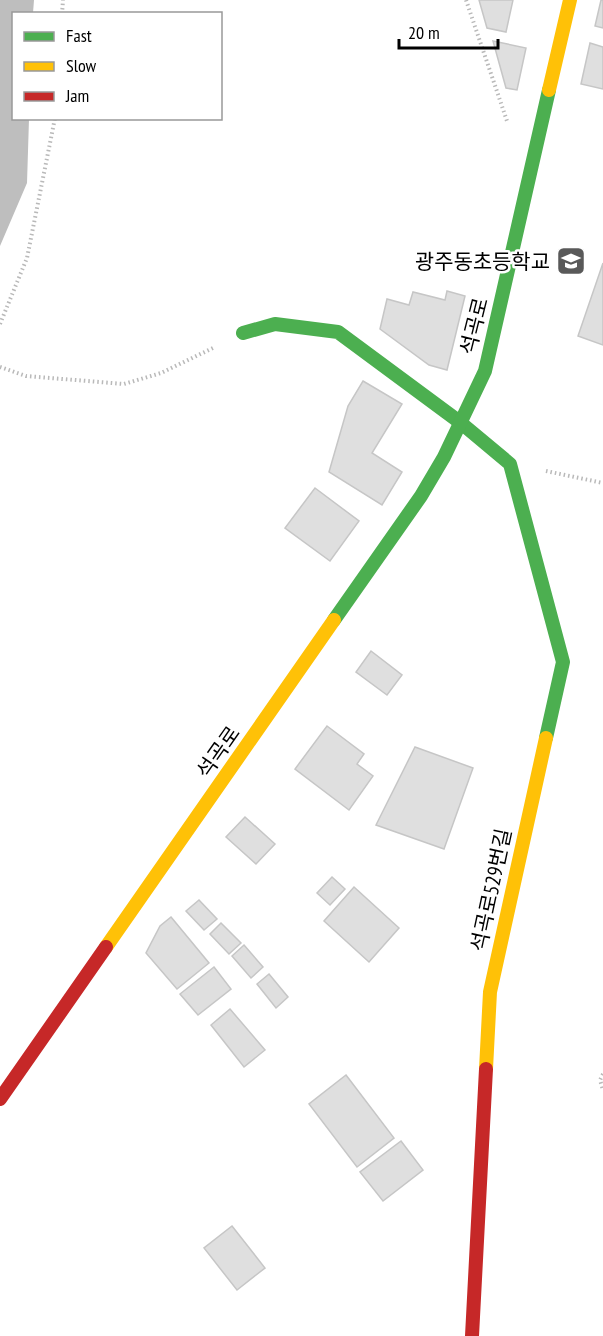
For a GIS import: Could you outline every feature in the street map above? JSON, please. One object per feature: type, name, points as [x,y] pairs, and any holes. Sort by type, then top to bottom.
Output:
[{"type":"street","name":"석곡로","points":[[0,1099],[421,496],[444,457],[485,371],[570,0]]},
{"type":"street","points":[[243,333],[275,324],[338,332],[461,423],[510,464]]},
{"type":"street","name":"석곡로529번길","points":[[472,1336],[490,992],[563,662],[510,464]]},
{"type":"path","points":[[466,0],[508,123],[540,130]]},
{"type":"path","points":[[0,324],[27,258],[55,120]]},
{"type":"path","points":[[0,367],[26,376],[124,384],[161,373],[243,333]]},
{"type":"path","points":[[510,464],[603,483]]},
{"type":"path","points":[[603,1074],[600,1080],[603,1090]]},
{"type":"shaded area","points":[[0,0],[34,0],[33,12],[12,12],[12,120],[29,120],[27,183],[0,246]]},
{"type":"building","points":[[479,0],[513,0],[506,32],[487,28]]},
{"type":"building","points":[[601,0],[603,0],[603,28],[595,26]]},
{"type":"building","points":[[493,41],[526,48],[517,90],[506,88]]},
{"type":"building","points":[[590,43],[603,47],[603,89],[581,84]]},
{"type":"building","points":[[603,263],[603,345],[578,336]]},
{"type":"building","points":[[447,291],[465,296],[447,370],[429,365],[380,329],[387,299],[409,305],[413,292],[445,300]]},
{"type":"building","points":[[363,381],[402,404],[372,453],[402,472],[382,505],[329,472],[348,406]]},
{"type":"building","points":[[315,488],[359,521],[330,561],[285,528]]},
{"type":"building","points":[[371,651],[402,675],[387,695],[356,672]]},
{"type":"building","points":[[327,726],[364,754],[357,764],[373,776],[349,810],[295,769]]},
{"type":"building","points":[[415,747],[473,768],[444,849],[376,825]]},
{"type":"building","points":[[245,817],[275,844],[256,864],[226,837]]},
{"type":"building","points":[[332,877],[345,889],[330,905],[317,893]]},
{"type":"building","points":[[354,887],[399,928],[369,962],[324,921]]},
{"type":"building","points":[[199,900],[217,919],[204,930],[186,911]]},
{"type":"building","points":[[171,917],[209,963],[177,989],[146,953],[160,926]]},
{"type":"building","points":[[221,923],[241,943],[229,954],[210,934]]},
{"type":"building","points":[[244,945],[263,967],[251,978],[232,956]]},
{"type":"building","points":[[214,967],[231,989],[198,1015],[180,994]]},
{"type":"building","points":[[269,974],[288,997],[276,1008],[257,984]]},
{"type":"building","points":[[230,1009],[265,1050],[244,1067],[211,1025]]},
{"type":"building","points":[[346,1075],[394,1138],[357,1167],[309,1104]]},
{"type":"building","points":[[401,1141],[423,1170],[383,1201],[360,1172]]},
{"type":"building","points":[[232,1226],[265,1268],[237,1290],[204,1248]]},
{"type":"traffic: fast","points":[[334,620],[421,496],[444,457],[485,371],[549,90]]},
{"type":"traffic: fast","points":[[243,333],[275,324],[338,332],[461,423],[510,464],[563,662],[546,738]]},
{"type":"traffic: slow","points":[[549,90],[570,0]]},
{"type":"traffic: slow","points":[[106,947],[334,620]]},
{"type":"traffic: slow","points":[[486,1069],[490,992],[546,738]]},
{"type":"traffic: jam","points":[[0,1099],[106,947]]},
{"type":"traffic: jam","points":[[472,1336],[486,1069]]},
{"type":"place","name":"광주동초등학교","points":[[571,261]]}]
